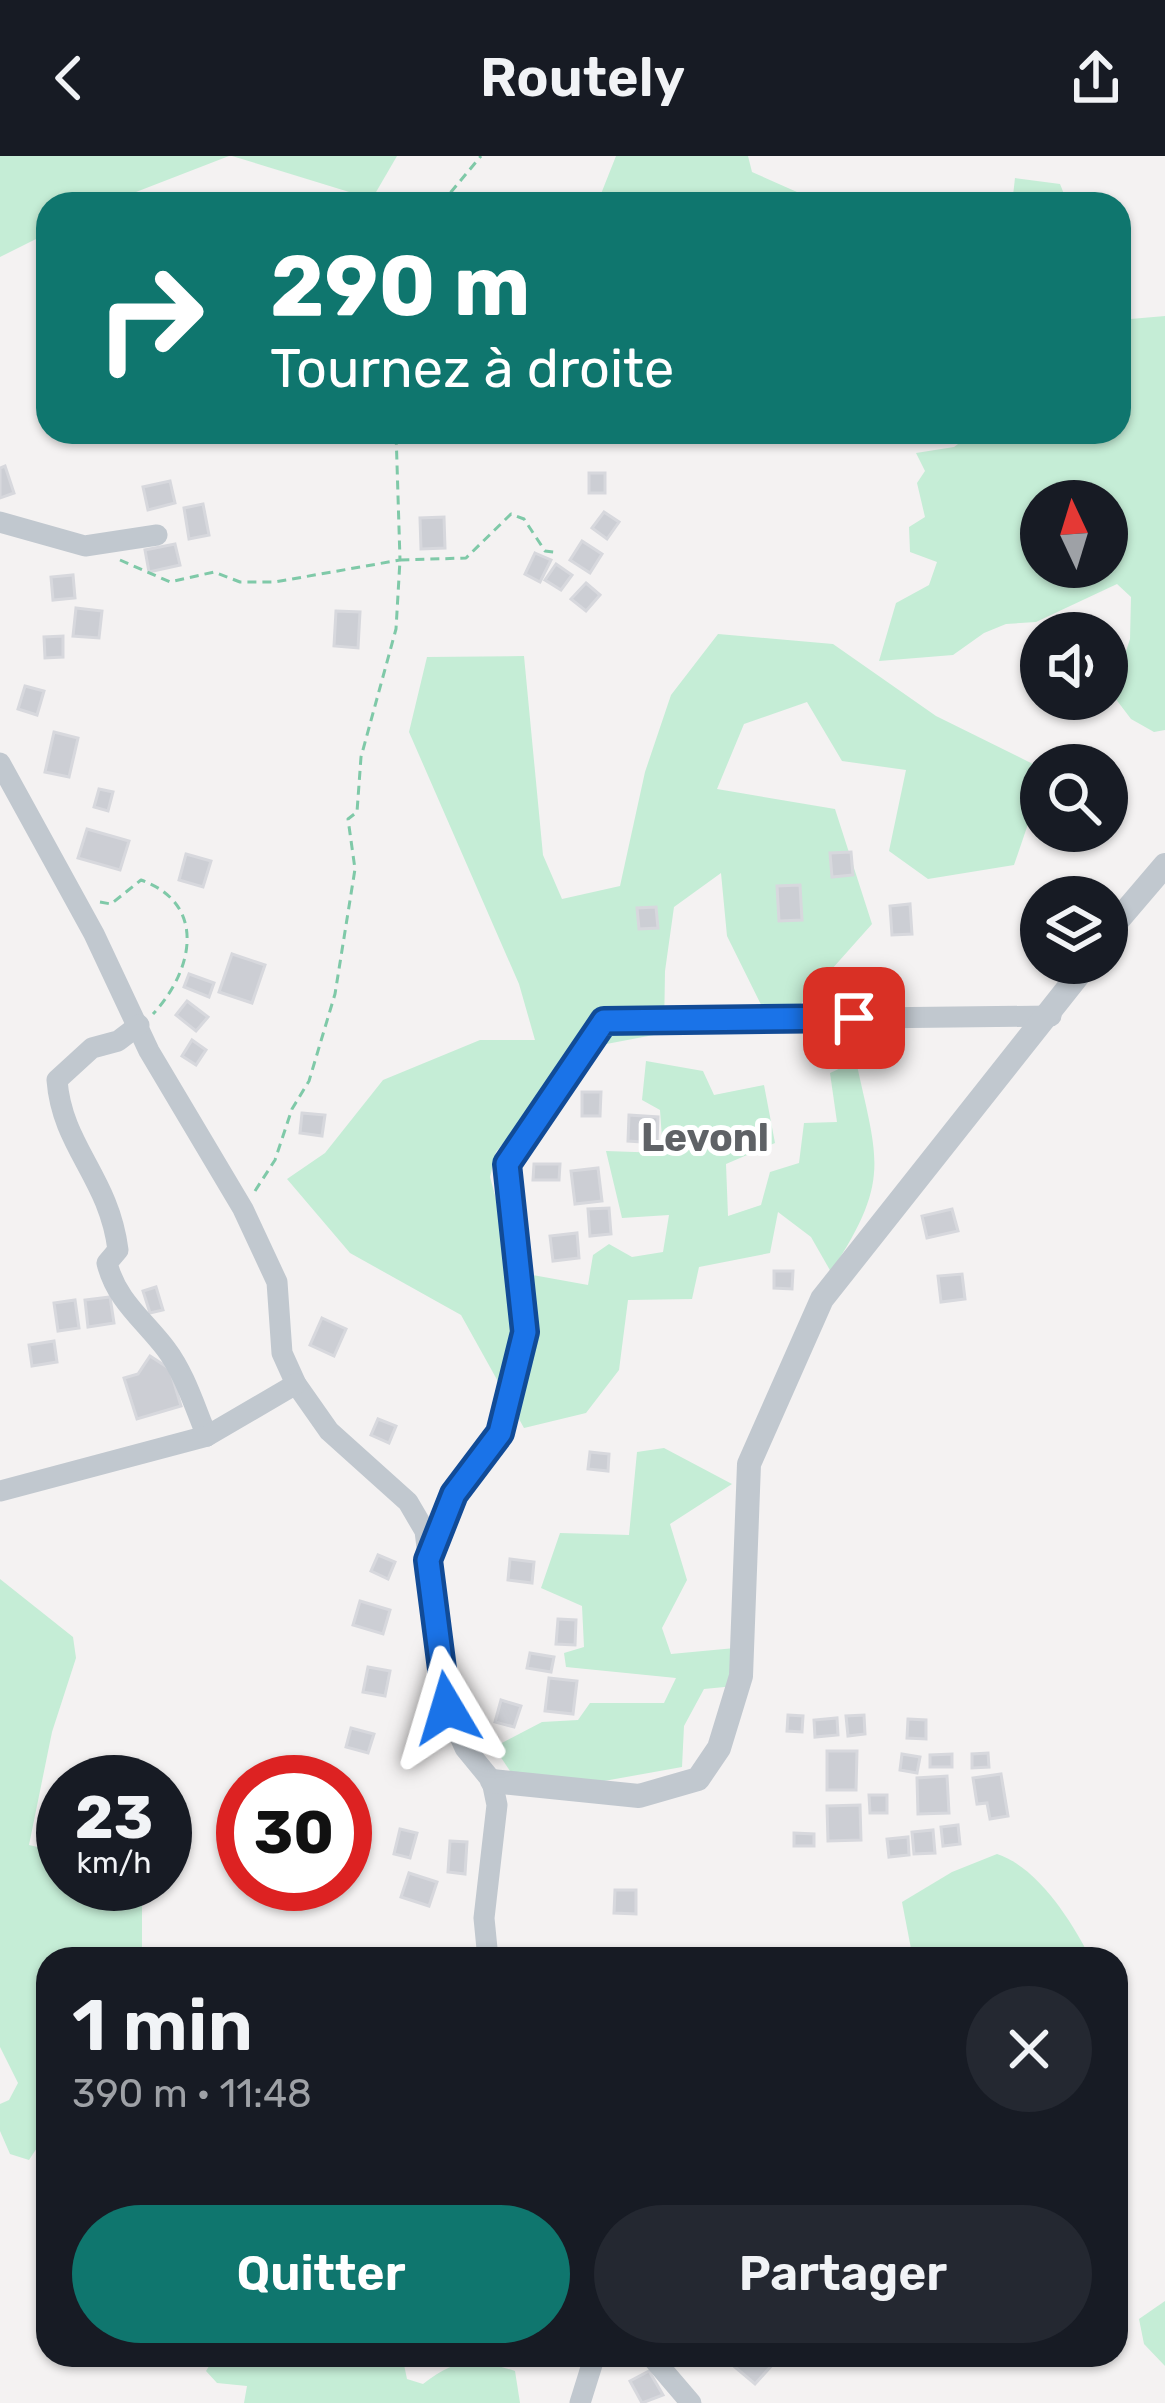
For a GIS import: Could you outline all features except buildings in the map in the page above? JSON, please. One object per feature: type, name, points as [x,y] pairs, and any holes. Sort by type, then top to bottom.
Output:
[{"type":"street","points":[[0,522],[86,545],[157,535]]},
{"type":"street","points":[[0,763],[243,1209],[277,1282],[282,1353],[296,1384],[329,1431],[408,1502],[425,1531],[447,1708],[465,1748],[492,1780],[497,1823],[484,1918],[487,1947]]},
{"type":"street","points":[[1128,908],[1165,866]]},
{"type":"street","points":[[492,1780],[639,1796],[698,1779],[719,1748],[741,1676],[749,1464],[822,1299],[888,1210],[1073,984]]},
{"type":"street","points":[[428,1560],[454,1494],[500,1433],[525,1332],[507,1164],[604,1021],[1051,1016]]},
{"type":"street","points":[[139,1025],[118,1041],[92,1048],[58,1080],[59,1100],[64,1124],[113,1210],[118,1250],[107,1263],[112,1282],[134,1317],[167,1350],[208,1436]]},
{"type":"street","points":[[0,1490],[208,1436],[296,1384]]},
{"type":"street","points":[[580,2403],[591,2367]]},
{"type":"street","points":[[660,2367],[691,2403]]},
{"type":"path","points":[[451,192],[481,156]]},
{"type":"path","points":[[243,1209],[275,1160],[292,1109],[309,1081],[335,994],[355,869],[349,819],[358,812],[361,757],[396,628],[400,560],[396,444]]},
{"type":"path","points":[[86,545],[170,582],[214,572],[240,582],[275,582],[400,560],[466,558],[511,514],[524,519],[545,551],[554,552]]},
{"type":"path","points":[[75,898],[111,904],[141,880],[164,889],[190,928],[191,952],[169,994],[139,1025]]},
{"type":"green space","points":[[0,156],[229,156],[136,192],[36,192],[36,239],[0,257]]},
{"type":"green space","points":[[232,156],[397,156],[376,192],[349,192]]},
{"type":"green space","points":[[616,156],[748,156],[752,172],[797,192],[602,192]]},
{"type":"green space","points":[[1015,178],[1060,184],[1063,192],[1013,192]]},
{"type":"green space","points":[[1165,316],[1165,730],[1154,732],[1128,715],[1131,597],[1121,588],[1128,588],[1128,480],[1020,480],[1020,588],[1108,588],[1057,612],[1020,612],[1020,623],[984,633],[953,655],[879,661],[896,603],[929,585],[937,562],[910,552],[909,527],[925,517],[917,483],[925,471],[916,453],[958,444],[1131,444],[1131,319]]},
{"type":"green space","points":[[718,634],[833,644],[936,716],[1020,758],[1020,847],[1014,865],[928,879],[889,851],[906,770],[842,761],[807,702],[744,724],[717,789],[835,809],[872,924],[775,1033],[727,936],[721,873],[674,907],[665,971],[664,1033],[596,1046],[545,1092],[496,1152],[490,1177],[516,1272],[588,1285],[593,1255],[609,1244],[632,1257],[663,1252],[669,1215],[622,1218],[606,1151],[663,1153],[660,1110],[642,1100],[646,1061],[703,1071],[714,1095],[764,1085],[775,1143],[726,1164],[728,1216],[761,1205],[770,1172],[799,1163],[804,1123],[837,1122],[830,1073],[856,1061],[874,1148],[871,1191],[831,1272],[811,1237],[778,1212],[770,1253],[699,1267],[692,1299],[628,1300],[619,1370],[586,1413],[524,1428],[461,1315],[350,1253],[287,1179],[325,1153],[383,1080],[480,1040],[535,1040],[519,984],[409,732],[427,657],[524,656],[543,855],[562,899],[620,886],[645,772],[671,695]]},
{"type":"green space","points":[[664,1448],[732,1484],[670,1524],[687,1580],[662,1628],[671,1654],[735,1648],[735,1686],[704,1689],[684,1726],[682,1767],[526,1795],[494,1747],[542,1722],[578,1720],[590,1703],[664,1703],[676,1678],[566,1667],[564,1653],[584,1647],[582,1606],[541,1588],[560,1533],[629,1535],[637,1452]]},
{"type":"green space","points":[[0,1579],[73,1637],[76,1658],[47,1755],[36,1755],[36,1811],[29,1845],[36,1847],[36,1911],[142,1911],[142,1947],[36,1947],[36,2149],[29,2160],[10,2154],[0,2131],[0,2104],[9,2100],[18,2083],[0,2047]]},
{"type":"green space","points":[[997,1854],[1012,1861],[1040,1883],[1084,1947],[911,1947],[902,1902],[952,1872]]},
{"type":"green space","points":[[1165,2301],[1165,2366],[1144,2344],[1139,2319]]},
{"type":"green space","points":[[208,2367],[404,2367],[407,2379],[423,2384],[451,2367],[500,2367],[515,2371],[520,2403],[244,2403],[247,2386],[217,2383],[206,2371]]},
{"type":"district","name":"Levonl","points":[[705,1137]]},
{"type":"route","points":[[447,1708],[428,1560],[454,1494],[500,1433],[508,1382],[525,1332],[507,1164],[604,1021],[854,1018]]}]
